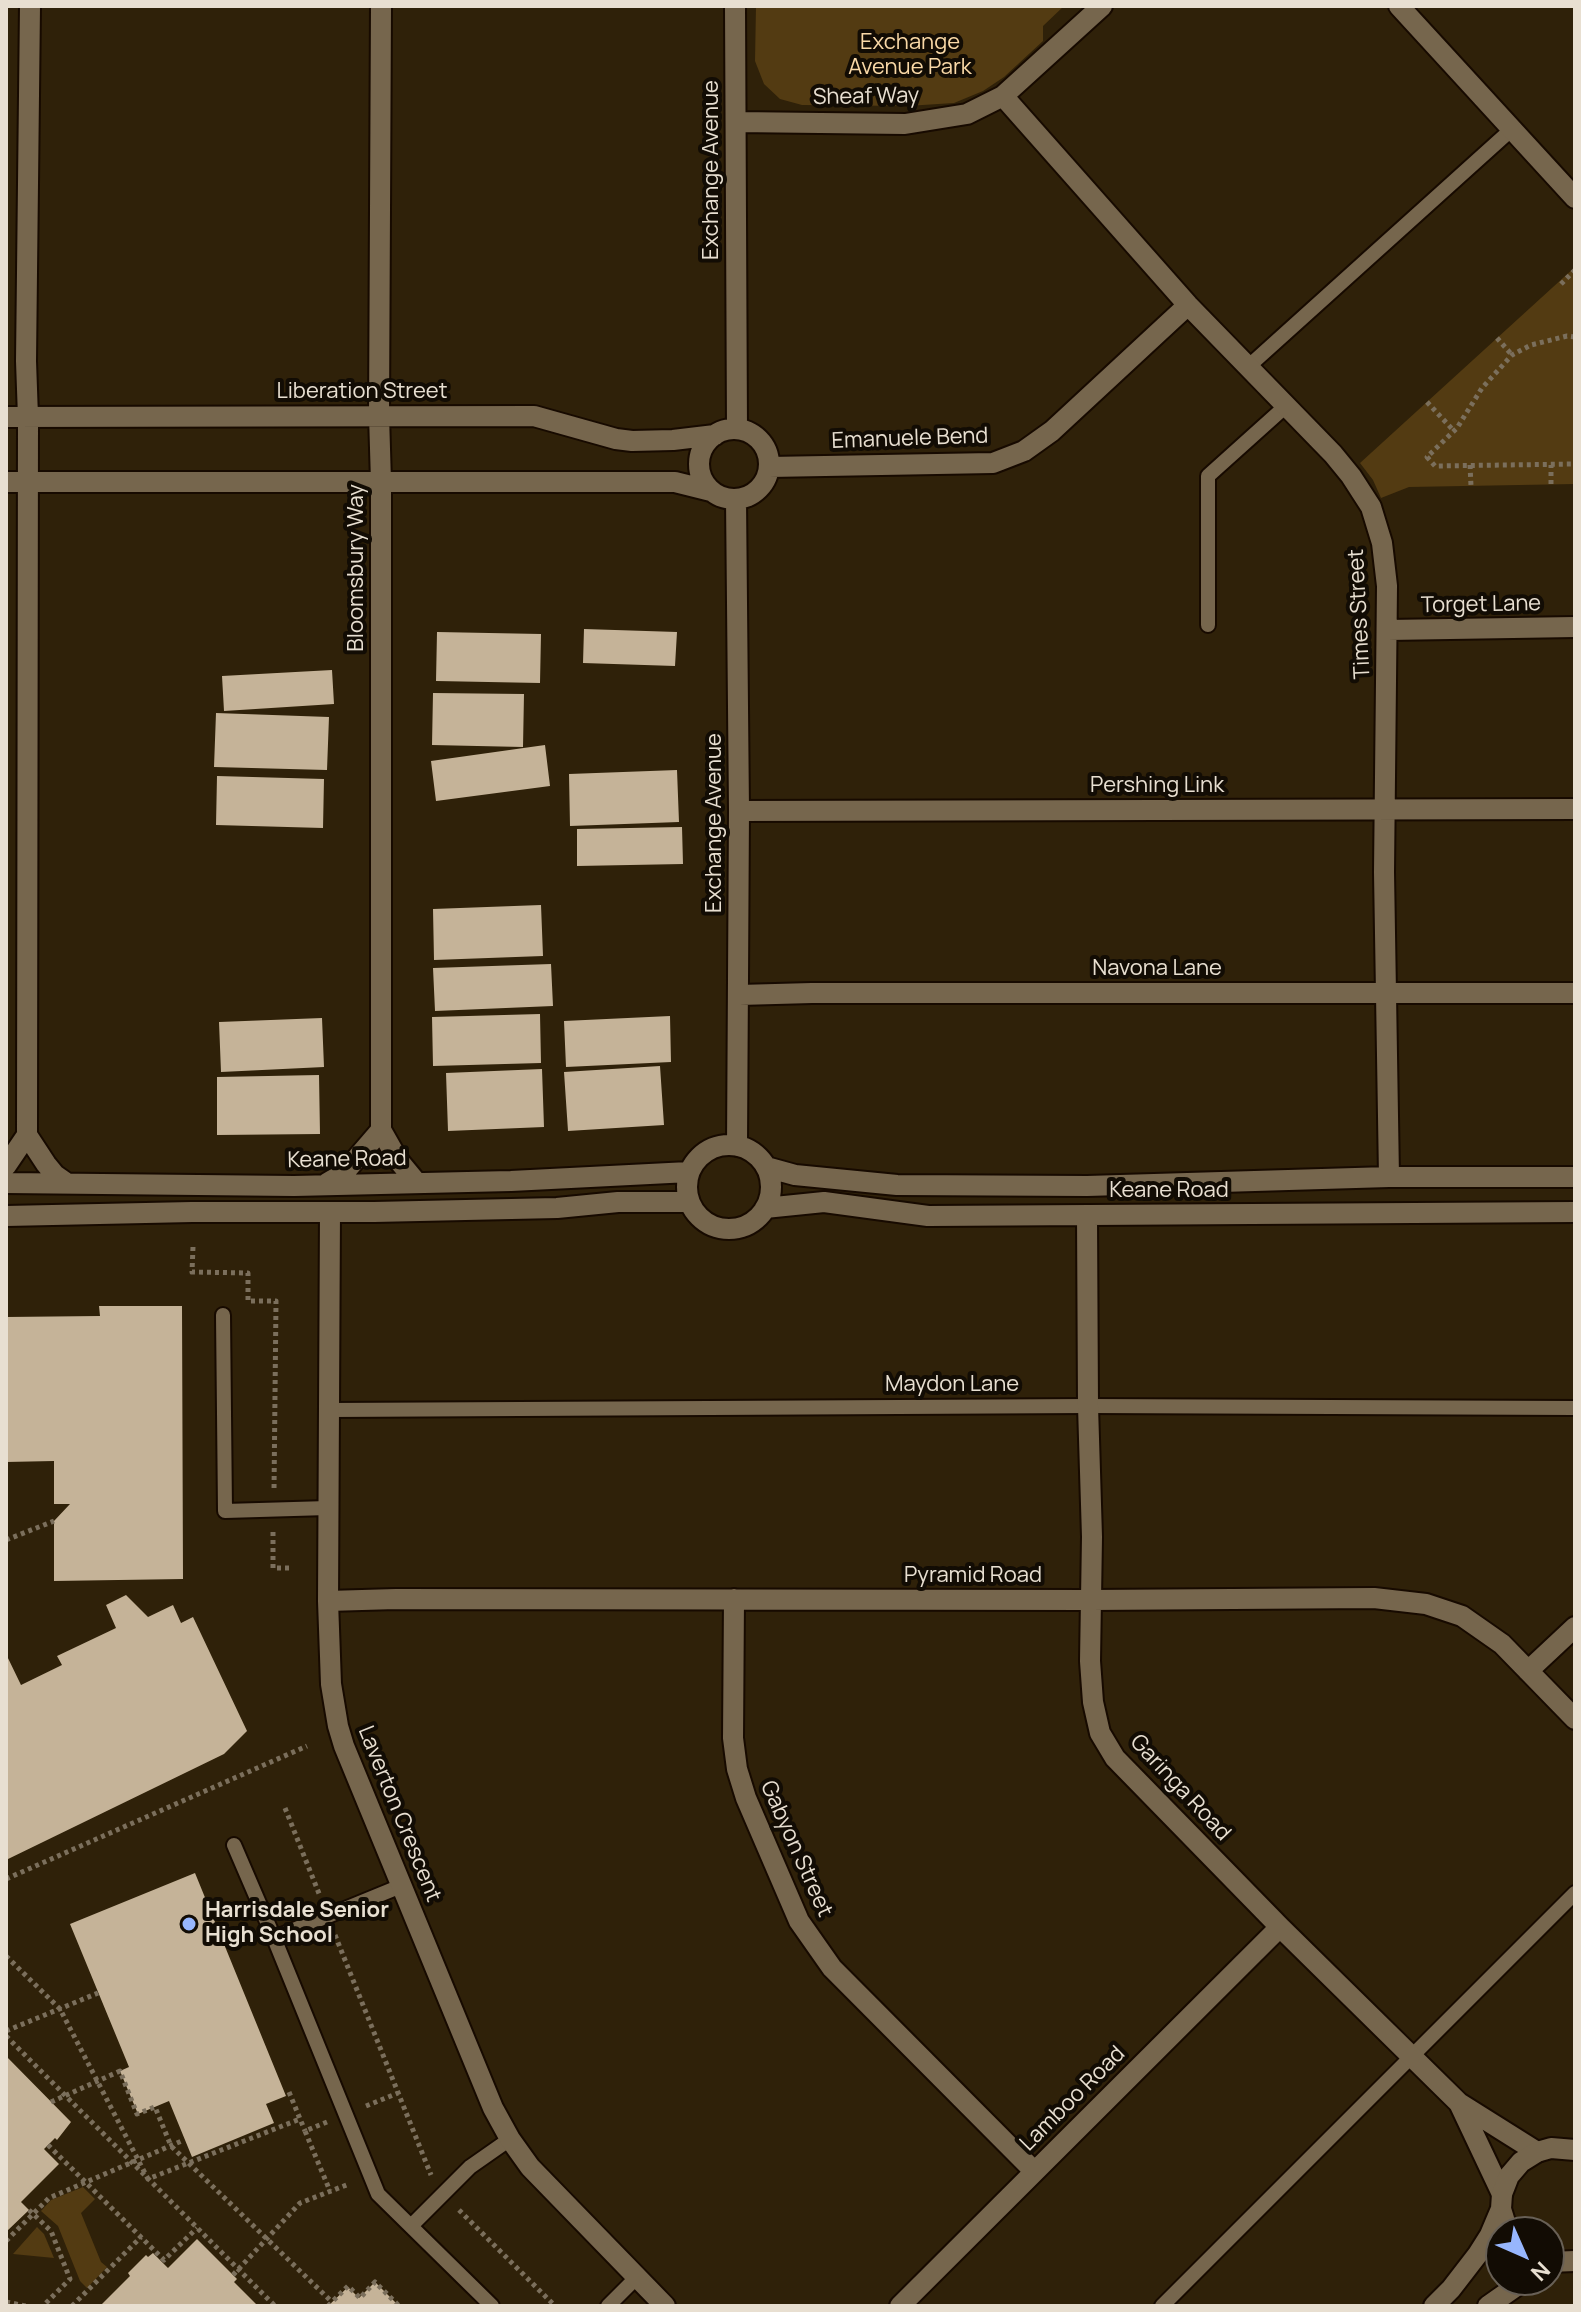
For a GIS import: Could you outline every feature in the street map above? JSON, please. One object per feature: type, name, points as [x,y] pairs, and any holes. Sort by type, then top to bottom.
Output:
[{"type":"street","points":[[30,6],[26,345],[27,1135],[46,1164],[65,1182]]},
{"type":"street","name":"Bloomsbury Way","points":[[381,6],[381,1130]]},
{"type":"street","name":"Exchange Avenue","points":[[735,6],[737,429]]},
{"type":"street","name":"Sheaf Way","points":[[736,122],[905,124],[967,114],[1003,96],[1102,6]]},
{"type":"street","points":[[1399,6],[1575,198]]},
{"type":"street","name":"Times Street","points":[[1003,96],[1188,305],[1287,405],[1351,476],[1371,507],[1382,543],[1387,586],[1389,1177]]},
{"type":"street","name":"Emanuele Bend","points":[[769,467],[993,463],[1024,451],[1052,431],[1188,305]]},
{"type":"street","name":"Liberation Street","points":[[6,417],[534,416],[632,441],[715,435]]},
{"type":"street","points":[[6,482],[675,482],[736,499],[757,491],[768,476],[766,449],[761,441],[737,429],[715,435],[701,451],[699,465],[702,479],[711,491]]},
{"type":"street","name":"Exchange Avenue","points":[[736,499],[739,811],[737,1146]]},
{"type":"street","name":"Torget Lane","points":[[1388,630],[1575,627]]},
{"type":"street","name":"Pershing Link","points":[[739,811],[1575,809]]},
{"type":"street","name":"Navona Lane","points":[[739,995],[1575,993]]},
{"type":"street","points":[[327,1183],[344,1173],[381,1130],[390,1148],[417,1183]]},
{"type":"street","points":[[6,1166],[27,1135]]},
{"type":"street","points":[[6,1216],[557,1208],[618,1202],[688,1202],[686,1187],[689,1172],[698,1159],[710,1149],[737,1146]]},
{"type":"street","name":"Keane Road","points":[[737,1146],[755,1154],[766,1167],[795,1175],[897,1185],[1087,1186],[1389,1177],[1575,1177]]},
{"type":"street","points":[[765,1208],[771,1192],[766,1167]]},
{"type":"street","name":"Keane Road","points":[[6,1183],[294,1186],[511,1181],[689,1172]]},
{"type":"street","name":"Keane Road","points":[[688,1202],[698,1217],[712,1227],[730,1230],[747,1226],[765,1208],[824,1202],[928,1216],[1575,1212]]},
{"type":"street","name":"Laverton Crescent","points":[[330,1212],[328,1601],[331,1684],[344,1746],[493,2108],[510,2139],[530,2167],[665,2306]]},
{"type":"street","name":"Garinga Road","points":[[1087,1215],[1092,1537],[1090,1661],[1093,1702],[1100,1733],[1115,1758],[1280,1927],[1459,2103],[1537,2152]]},
{"type":"street","name":"Pyramid Road","points":[[328,1601],[1374,1598],[1426,1604],[1462,1616],[1502,1644],[1575,1719]]},
{"type":"street","name":"Gabyon Street","points":[[734,1599],[733,1738],[737,1769],[746,1798],[799,1921],[832,1968],[1034,2171]]},
{"type":"street","points":[[1528,1671],[1575,1627]]},
{"type":"street","name":"Lamboo Road","points":[[900,2306],[1280,1927]]},
{"type":"street","name":"Garinga Road","points":[[1459,2103],[1502,2202],[1505,2216]]},
{"type":"street","points":[[1434,2306],[1451,2289],[1490,2235],[1509,2176],[1521,2162],[1551,2148],[1573,2148]]},
{"type":"lane","points":[[1249,366],[1512,129]]},
{"type":"lane","points":[[1208,625],[1208,476],[1287,405]]},
{"type":"lane","points":[[223,1315],[225,1511],[328,1508]]},
{"type":"lane","name":"Maydon Lane","points":[[330,1410],[1088,1406],[1575,1408]]},
{"type":"lane","points":[[234,1845],[378,2194],[492,2306]]},
{"type":"lane","points":[[274,1938],[401,1886]]},
{"type":"lane","points":[[1162,2306],[1575,1893]]},
{"type":"lane","points":[[411,2226],[470,2167],[510,2139]]},
{"type":"lane","points":[[608,2306],[636,2278]]},
{"type":"path","points":[[1561,284],[1575,270]]},
{"type":"path","points":[[1575,337],[1567,336],[1531,345],[1512,355],[1482,388],[1454,431],[1427,457],[1435,466],[1575,464]]},
{"type":"path","points":[[1497,338],[1512,355]]},
{"type":"path","points":[[1427,402],[1454,431]]},
{"type":"path","points":[[1470,465],[1471,486]]},
{"type":"path","points":[[1551,465],[1551,484]]},
{"type":"path","points":[[193,1247],[192,1272],[248,1273],[248,1301],[276,1301],[273,1568],[290,1568]]},
{"type":"path","points":[[6,1540],[54,1521]]},
{"type":"path","points":[[6,1879],[307,1746]]},
{"type":"path","points":[[285,1808],[435,2186],[555,2306]]},
{"type":"path","points":[[6,1956],[60,2009],[135,2161],[148,2179],[275,2306]]},
{"type":"path","points":[[98,1993],[6,2034],[135,2161]]},
{"type":"path","points":[[51,2102],[120,2071],[137,2114],[155,2107],[171,2146],[330,2304],[348,2286],[360,2298],[375,2282],[399,2306]]},
{"type":"path","points":[[289,2092],[305,2131]]},
{"type":"path","points":[[148,2179],[300,2119]]},
{"type":"path","points":[[6,2241],[31,2212],[49,2198],[184,2140]]},
{"type":"path","points":[[48,2145],[164,2260],[197,2228]]},
{"type":"path","points":[[233,2275],[300,2203],[370,2175]]},
{"type":"path","points":[[31,2212],[51,2231],[70,2279],[43,2306]]},
{"type":"path","points":[[72,2306],[141,2237]]},
{"type":"path","points":[[6,2302],[26,2306]]},
{"type":"green space","name":"Exchange Avenue Park","points":[[756,6],[1064,6],[1043,26],[1043,41],[1004,77],[983,91],[954,103],[907,106],[802,105],[780,99],[764,84],[755,61]]},
{"type":"green space","points":[[1575,267],[1575,484],[1409,487],[1381,498],[1373,480],[1360,463]]},
{"type":"green space","points":[[83,2187],[95,2199],[81,2213],[101,2262],[107,2267],[87,2288],[80,2281],[58,2226],[41,2211],[51,2200]]},
{"type":"green space","points":[[37,2227],[44,2234],[54,2258],[13,2254]]},
{"type":"building","points":[[584,629],[677,632],[675,666],[583,663]]},
{"type":"building","points":[[437,632],[541,634],[540,683],[436,681]]},
{"type":"building","points":[[332,670],[334,704],[224,711],[222,676]]},
{"type":"building","points":[[433,693],[524,694],[523,747],[432,745]]},
{"type":"building","points":[[216,713],[329,717],[327,770],[214,767]]},
{"type":"building","points":[[545,745],[550,786],[436,801],[431,761]]},
{"type":"building","points":[[677,770],[679,822],[570,826],[569,774]]},
{"type":"building","points":[[217,776],[324,779],[323,828],[216,825]]},
{"type":"building","points":[[682,827],[683,864],[577,866],[577,829]]},
{"type":"building","points":[[541,905],[543,956],[434,960],[433,909]]},
{"type":"building","points":[[551,964],[553,1006],[435,1011],[433,968]]},
{"type":"building","points":[[540,1014],[541,1063],[433,1066],[432,1017]]},
{"type":"building","points":[[670,1016],[671,1062],[566,1067],[564,1021]]},
{"type":"building","points":[[322,1018],[324,1067],[221,1072],[219,1022]]},
{"type":"building","points":[[660,1066],[664,1125],[568,1131],[564,1072]]},
{"type":"building","points":[[542,1069],[544,1127],[448,1131],[446,1073]]},
{"type":"building","points":[[319,1075],[320,1134],[217,1135],[217,1077]]},
{"type":"building","points":[[99,1306],[182,1306],[183,1579],[54,1581],[54,1521],[70,1504],[54,1504],[54,1461],[6,1462],[6,1317],[100,1316]]},
{"type":"building","points":[[126,1595],[148,1617],[173,1605],[181,1623],[193,1617],[247,1731],[224,1754],[6,1860],[6,1654],[21,1685],[62,1665],[57,1656],[116,1628],[106,1605]]},
{"type":"building","points":[[195,1873],[286,2096],[266,2104],[274,2123],[192,2157],[169,2101],[138,2114],[120,2071],[129,2067],[70,1924]]},
{"type":"building","points":[[6,2056],[71,2122],[57,2140],[55,2138],[44,2149],[59,2164],[21,2202],[29,2210],[6,2232]]},
{"type":"building","points":[[197,2239],[237,2279],[234,2282],[258,2306],[100,2306],[146,2255],[148,2257],[153,2253],[168,2268]]},
{"type":"building","points":[[375,2282],[399,2306],[328,2306],[348,2287],[359,2298]]},
{"type":"place","name":"Harrisdale Senior High School","points":[[189,1924]]}]
